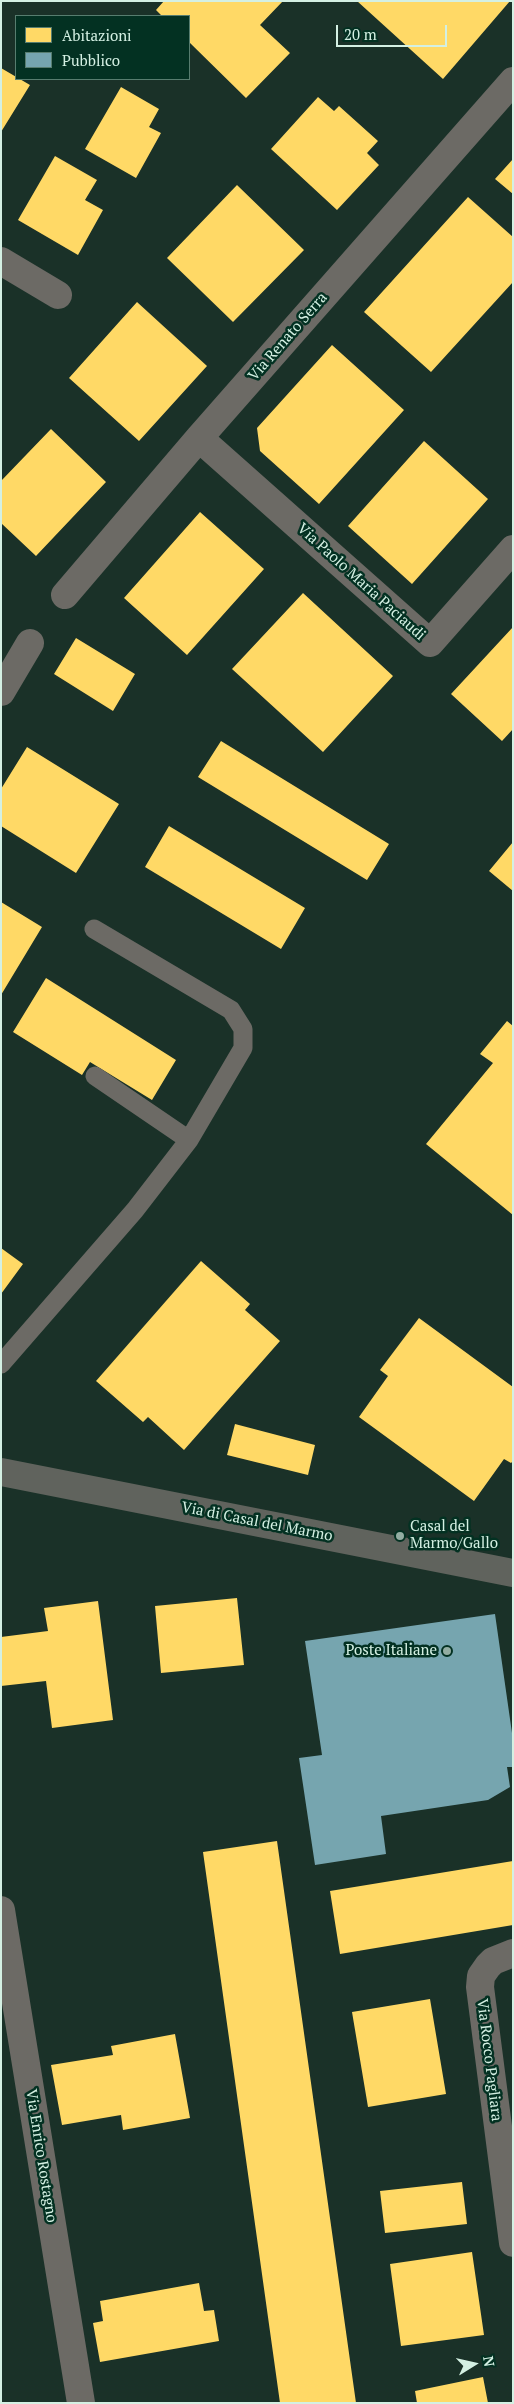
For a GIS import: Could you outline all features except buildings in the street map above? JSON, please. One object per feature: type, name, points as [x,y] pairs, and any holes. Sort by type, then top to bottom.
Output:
[{"type":"main road","name":"Via di Casal del Marmo","points":[[1,1472],[512,1578]]},
{"type":"street","name":"Via Renato Serra","points":[[65,595],[199,438],[513,81]]},
{"type":"street","points":[[1,261],[58,295]]},
{"type":"street","name":"Via Paolo Maria Paciaudi","points":[[199,438],[430,643],[513,548]]},
{"type":"street","points":[[1,692],[30,643]]},
{"type":"street","name":"Via Enrico Rostagno","points":[[1,1910],[81,2403]]},
{"type":"street","name":"Via Rocco Pagliara","points":[[513,1953],[493,1961],[488,1966],[481,1976],[480,1987],[513,2243]]},
{"type":"lane","points":[[1,1364],[135,1210],[189,1140],[243,1048],[243,1029],[231,1010],[94,929]]},
{"type":"lane","points":[[96,1076],[189,1140]]},
{"type":"place","name":"Casal del Marmo/Gallo","points":[[400,1536]]},
{"type":"place","name":"Poste Italiane","points":[[447,1651]]}]
